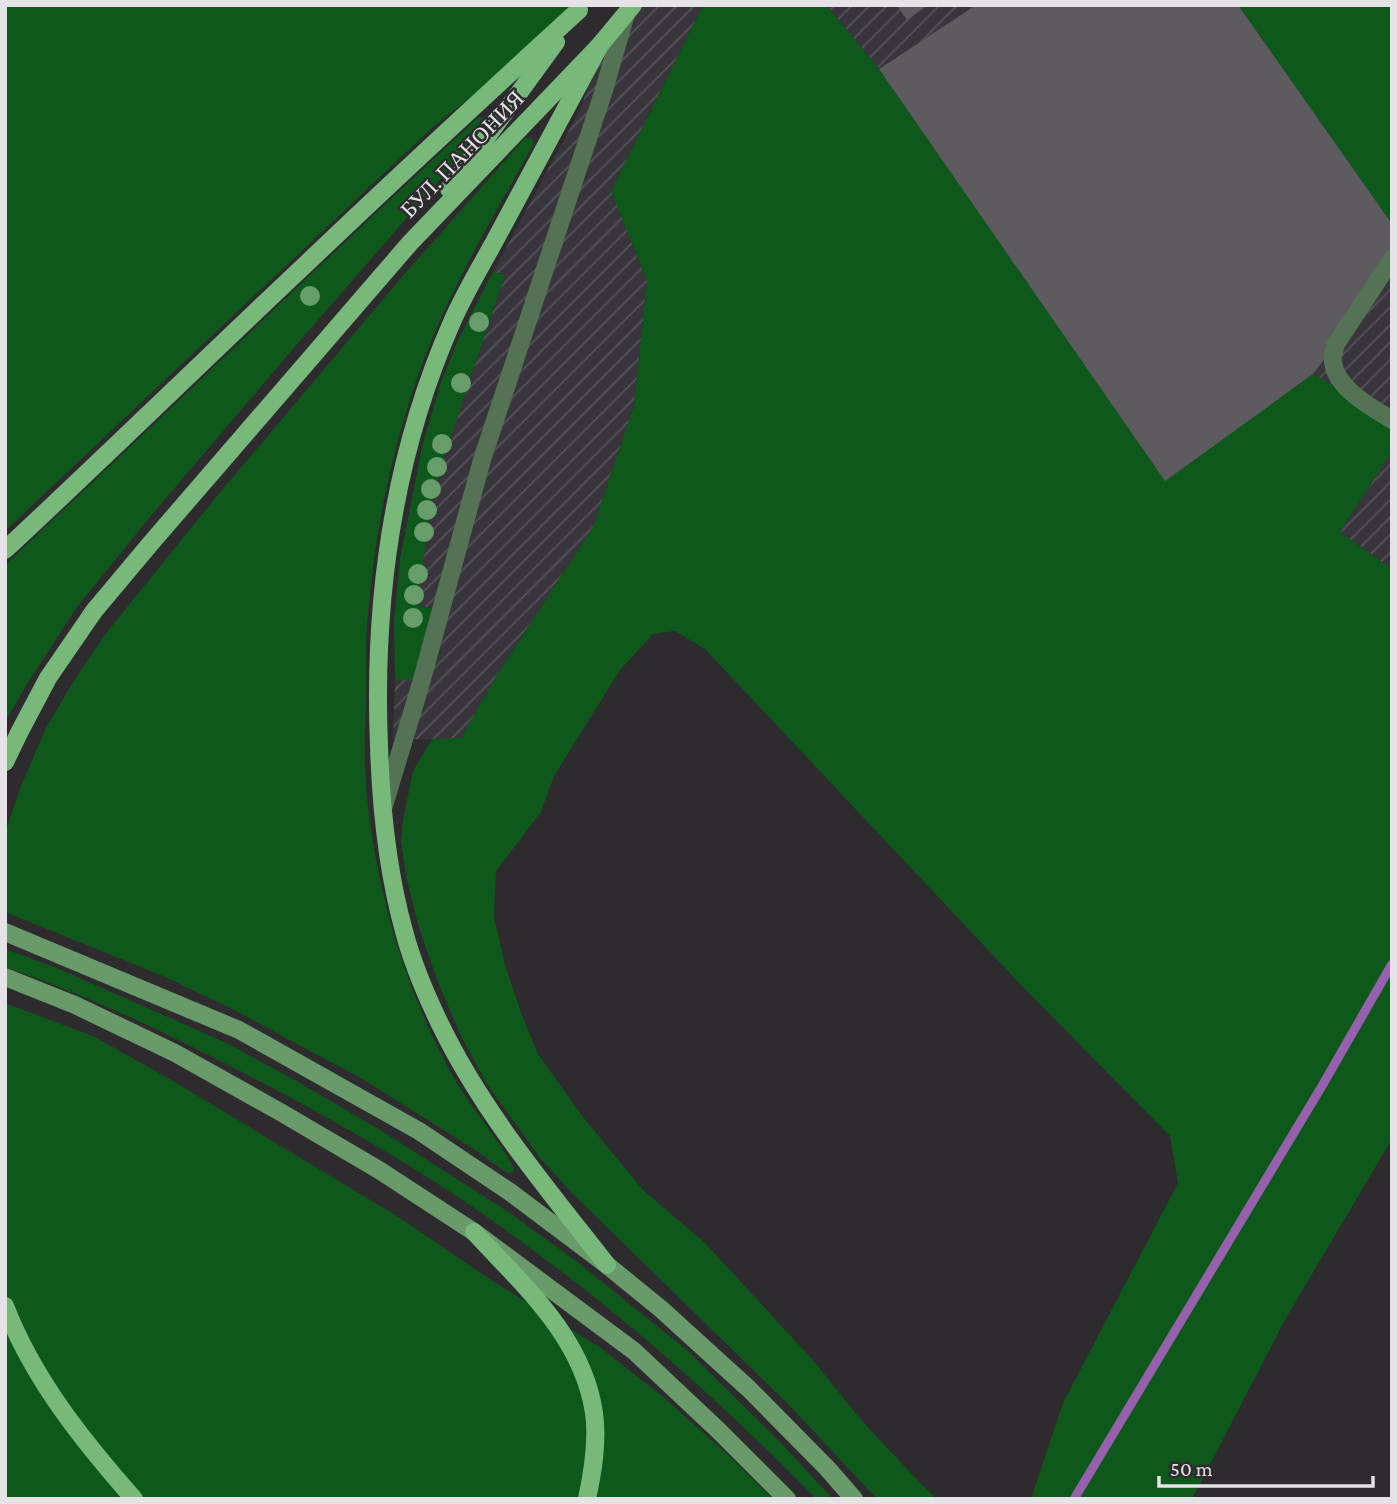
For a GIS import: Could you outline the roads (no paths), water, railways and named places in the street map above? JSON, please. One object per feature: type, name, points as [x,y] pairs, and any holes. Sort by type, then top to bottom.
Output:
[{"type":"main road","name":"БУЛ. ПАНОНИЯ","points":[[410,243],[581,8]]},
{"type":"main road","points":[[5,550],[334,237],[581,8]]},
{"type":"main road","name":"БУЛ. ПАНОНИЯ","points":[[410,243],[600,45],[630,10]]},
{"type":"main road","points":[[600,45],[452,320],[421,403],[398,488],[386,565],[378,651],[378,727],[382,813],[389,867],[405,935],[439,1023],[460,1063],[512,1144],[607,1265]]},
{"type":"main road","points":[[5,762],[48,678],[94,611],[410,243]]},
{"type":"main road","points":[[474,1232],[562,1330],[578,1361],[594,1413],[593,1463],[587,1499]]},
{"type":"main road","points":[[5,1306],[37,1372],[70,1421],[134,1499]]},
{"type":"street","points":[[382,813],[482,460],[630,10]]},
{"type":"street","points":[[1392,259],[1336,344],[1332,360],[1338,378],[1362,401],[1392,420]]},
{"type":"street","points":[[5,932],[239,1030],[419,1131],[510,1192],[662,1309],[749,1389],[854,1499]]},
{"type":"street","points":[[5,977],[75,1005],[175,1053],[379,1170],[474,1232],[634,1351],[787,1499]]},
{"type":"waterway","points":[[1074,1499],[1322,1086],[1392,964]]}]
